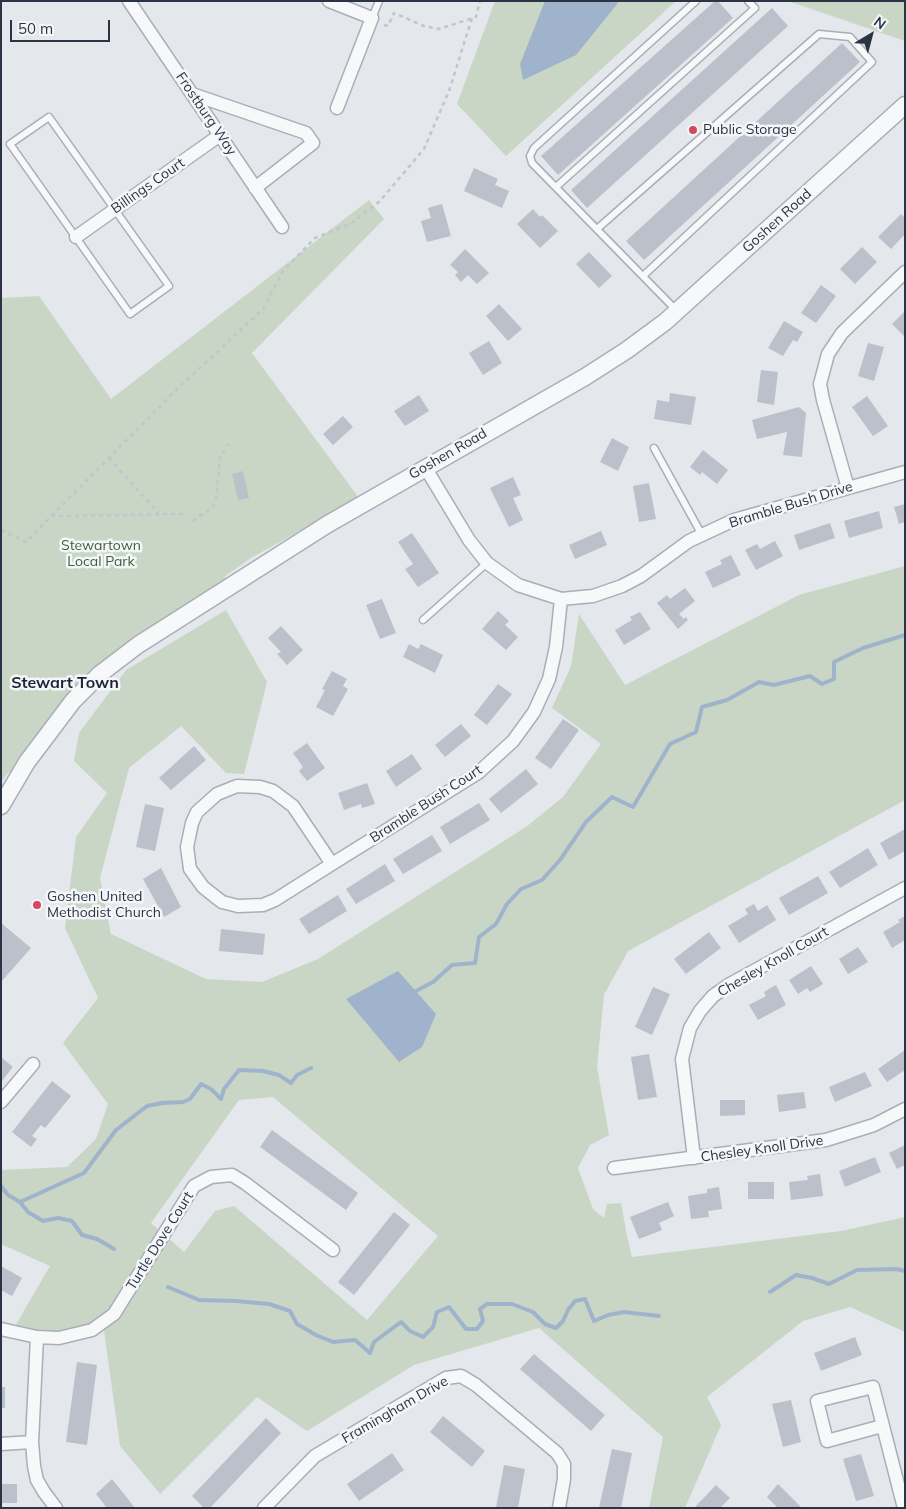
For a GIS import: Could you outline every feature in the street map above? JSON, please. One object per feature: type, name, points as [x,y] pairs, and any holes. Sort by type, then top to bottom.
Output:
[{"type":"street","name":"Frostburg Way","points":[[129,1],[282,227]]},
{"type":"street","points":[[333,2],[372,19],[337,108]]},
{"type":"street","points":[[192,94],[306,133],[313,143],[255,188]]},
{"type":"street","name":"Goshen Road","points":[[1,806],[27,762],[48,733],[73,701],[100,674],[138,645],[328,524],[425,467],[585,378],[627,350],[677,311],[905,105]]},
{"type":"street","name":"Billings Court","points":[[76,237],[220,135]]},
{"type":"street","points":[[848,488],[820,384],[828,354],[842,333],[905,272]]},
{"type":"street","name":"Bramble Bush Drive","points":[[425,467],[469,540],[487,562],[518,585],[561,599],[593,596],[622,586],[641,576],[688,541],[734,520],[905,472]]},
{"type":"street","name":"Bramble Bush Court","points":[[332,864],[293,806],[273,791],[260,787],[237,786],[217,794],[197,812],[192,823],[187,847],[190,868],[202,887],[222,902],[238,906],[263,904],[332,864],[478,773],[513,741],[534,712],[549,679],[556,647],[561,599]]},
{"type":"street","name":"Chesley Knoll Court","points":[[694,1158],[682,1058],[690,1028],[700,1011],[713,996],[730,984],[905,888]]},
{"type":"street","points":[[1,1102],[33,1064]]},
{"type":"street","name":"Chesley Knoll Drive","points":[[614,1168],[826,1140],[874,1125],[905,1109]]},
{"type":"street","name":"Turtle Dove Court","points":[[1,1329],[37,1338],[59,1338],[92,1330],[114,1314],[194,1186],[211,1177],[232,1175],[332,1250]]},
{"type":"street","points":[[37,1338],[32,1442],[34,1466],[37,1480],[56,1508]]},
{"type":"street","name":"Framingham Drive","points":[[264,1508],[315,1456],[446,1378],[461,1376],[476,1384],[557,1453],[564,1464],[560,1508]]},
{"type":"street","points":[[882,1426],[828,1441],[817,1401],[873,1387],[904,1508]]},
{"type":"street","points":[[1,1444],[32,1442]]},
{"type":"lane","points":[[372,19],[379,1]]},
{"type":"lane","points":[[677,311],[532,163],[530,156],[534,148],[696,1]]},
{"type":"lane","points":[[556,188],[755,8],[748,1]]},
{"type":"lane","points":[[597,229],[819,34],[850,37],[872,62],[643,276]]},
{"type":"lane","points":[[49,117],[115,209],[169,286],[130,314],[10,144],[49,117]]},
{"type":"lane","points":[[654,448],[702,535]]},
{"type":"lane","points":[[423,620],[487,562]]},
{"type":"path","points":[[372,19],[388,26],[394,13],[424,26],[439,29],[476,17],[480,1]]},
{"type":"path","points":[[1,530],[26,542],[172,394],[263,309],[283,271],[315,238],[350,224],[380,201],[424,149],[449,91],[472,18]]},
{"type":"path","points":[[193,521],[213,507],[216,501],[220,458],[228,444]]},
{"type":"path","points":[[109,458],[159,514]]},
{"type":"path","points":[[52,516],[187,514]]},
{"type":"green space","points":[[495,1],[676,1],[506,156],[457,104]]},
{"type":"green space","points":[[788,1],[905,1],[905,41]]},
{"type":"green space","name":"Stewartown Local Park","points":[[369,200],[384,219],[252,353],[359,498],[251,558],[224,577],[230,584],[111,663],[14,777],[9,772],[1,782],[1,298],[39,296],[111,399]]},
{"type":"green space","points":[[905,566],[905,800],[628,951],[604,995],[597,1067],[609,1135],[590,1145],[578,1168],[593,1209],[604,1218],[607,1204],[621,1203],[632,1257],[841,1231],[905,1217],[905,1332],[850,1307],[803,1321],[707,1397],[721,1425],[685,1508],[649,1508],[663,1437],[539,1328],[414,1365],[307,1431],[257,1397],[160,1494],[120,1446],[103,1323],[81,1333],[11,1333],[50,1266],[1,1244],[1,1170],[67,1167],[96,1139],[108,1104],[63,1043],[98,998],[65,928],[76,837],[107,793],[74,761],[79,733],[126,670],[226,610],[267,682],[244,774],[226,773],[181,726],[129,768],[100,878],[111,934],[206,979],[262,982],[318,959],[526,827],[563,797],[601,744],[552,708],[571,666],[579,614],[625,685],[799,595]],"holes":[[[273,1097],[438,1236],[367,1320],[234,1206],[215,1211],[184,1252],[151,1223],[239,1100]]]},
{"type":"water","points":[[545,1],[616,1],[618,3],[576,55],[523,80],[520,64]]},
{"type":"water","points":[[398,971],[436,1014],[422,1047],[399,1062],[346,999]]},
{"type":"building","points":[[715,1],[718,1],[733,18],[558,175],[541,156]]},
{"type":"building","points":[[772,8],[788,26],[587,208],[571,190]]},
{"type":"building","points":[[842,43],[860,62],[644,260],[626,241]]},
{"type":"building","points":[[474,168],[498,179],[495,185],[509,191],[502,208],[464,191]]},
{"type":"building","points":[[442,204],[451,236],[427,242],[421,221],[431,218],[428,208]]},
{"type":"building","points":[[533,209],[558,231],[540,248],[517,224]]},
{"type":"building","points":[[901,214],[905,218],[905,234],[891,249],[878,237]]},
{"type":"building","points":[[862,247],[877,262],[855,284],[840,269]]},
{"type":"building","points":[[465,249],[489,273],[477,284],[468,275],[461,282],[455,275],[458,272],[450,265]]},
{"type":"building","points":[[589,252],[612,276],[599,288],[576,264]]},
{"type":"building","points":[[821,285],[836,296],[816,323],[801,313]]},
{"type":"building","points":[[499,304],[522,329],[508,341],[486,316]]},
{"type":"building","points":[[905,311],[905,337],[892,324]]},
{"type":"building","points":[[784,321],[803,332],[797,342],[793,340],[783,356],[768,348]]},
{"type":"building","points":[[489,341],[502,363],[483,375],[469,353]]},
{"type":"building","points":[[868,343],[884,347],[874,381],[858,376]]},
{"type":"building","points":[[761,370],[778,372],[774,405],[757,402]]},
{"type":"building","points":[[670,393],[696,397],[691,425],[654,419],[657,400],[669,402]]},
{"type":"building","points":[[419,395],[429,411],[405,426],[394,411]]},
{"type":"building","points":[[867,396],[888,426],[873,436],[852,407]]},
{"type":"building","points":[[799,407],[806,413],[802,457],[783,455],[787,432],[757,439],[752,420]]},
{"type":"building","points":[[343,416],[353,427],[333,445],[323,434]]},
{"type":"building","points":[[612,438],[629,447],[618,471],[600,462]]},
{"type":"building","points":[[703,450],[728,470],[717,484],[702,472],[700,475],[690,467]]},
{"type":"building","points":[[243,471],[249,498],[238,500],[232,474]]},
{"type":"building","points":[[513,477],[521,495],[513,498],[523,520],[509,527],[490,488]]},
{"type":"building","points":[[649,483],[656,519],[639,522],[633,486]]},
{"type":"building","points":[[905,504],[905,522],[899,524],[894,507]]},
{"type":"building","points":[[879,511],[883,528],[849,538],[844,521]]},
{"type":"building","points":[[830,523],[835,538],[799,550],[794,535]]},
{"type":"building","points":[[601,531],[607,545],[575,559],[569,545]]},
{"type":"building","points":[[412,533],[439,573],[418,587],[405,569],[413,564],[398,542]]},
{"type":"building","points":[[775,541],[783,556],[756,570],[745,550],[757,544],[760,549]]},
{"type":"building","points":[[731,555],[741,575],[713,588],[705,572],[722,564],[720,560]]},
{"type":"building","points":[[685,588],[695,601],[679,614],[688,620],[678,629],[657,603],[667,595],[670,599]]},
{"type":"building","points":[[382,599],[396,633],[380,639],[366,605]]},
{"type":"building","points":[[498,611],[509,621],[505,625],[518,637],[506,650],[482,629]]},
{"type":"building","points":[[640,612],[651,629],[624,645],[615,630],[632,620],[630,617]]},
{"type":"building","points":[[281,626],[303,650],[287,665],[277,654],[281,652],[268,638]]},
{"type":"building","points":[[409,644],[418,649],[421,644],[443,655],[435,673],[403,657]]},
{"type":"building","points":[[332,671],[347,679],[343,686],[348,689],[333,716],[316,707],[325,690],[322,689]]},
{"type":"building","points":[[498,684],[512,694],[487,725],[474,715]]},
{"type":"building","points":[[563,719],[579,730],[551,769],[535,758]]},
{"type":"building","points":[[461,724],[471,736],[445,757],[435,745]]},
{"type":"building","points":[[307,743],[325,768],[307,781],[299,771],[303,767],[293,753]]},
{"type":"building","points":[[194,746],[206,760],[171,790],[159,778]]},
{"type":"building","points":[[412,754],[422,769],[396,787],[386,771]]},
{"type":"building","points":[[526,769],[538,784],[501,813],[489,799]]},
{"type":"building","points":[[367,783],[375,804],[362,808],[361,804],[344,810],[338,793]]},
{"type":"building","points":[[479,803],[490,820],[450,844],[440,827]]},
{"type":"building","points":[[145,804],[164,808],[155,851],[136,847]]},
{"type":"building","points":[[905,829],[905,851],[889,860],[880,843]]},
{"type":"building","points":[[432,835],[442,851],[403,874],[393,859]]},
{"type":"building","points":[[868,848],[878,865],[840,888],[829,872]]},
{"type":"building","points":[[385,864],[395,881],[356,904],[346,889]]},
{"type":"building","points":[[161,868],[181,907],[164,917],[143,879]]},
{"type":"building","points":[[818,876],[828,893],[789,915],[779,898]]},
{"type":"building","points":[[338,895],[347,911],[309,934],[299,919]]},
{"type":"building","points":[[754,904],[758,911],[767,905],[776,920],[739,943],[728,926],[748,914],[745,909]]},
{"type":"building","points":[[905,916],[905,940],[892,948],[883,932],[900,922],[898,920]]},
{"type":"building","name":"Goshen United Methodist Church","points":[[1,923],[31,948],[1,982]]},
{"type":"building","points":[[221,929],[265,934],[263,955],[219,951]]},
{"type":"building","points":[[709,932],[721,948],[686,974],[674,959]]},
{"type":"building","points":[[858,947],[868,962],[848,974],[839,959]]},
{"type":"building","points":[[811,966],[823,984],[810,992],[807,988],[798,994],[789,980]]},
{"type":"building","points":[[776,985],[786,1005],[758,1020],[749,1005],[766,996],[764,992]]},
{"type":"building","points":[[653,987],[670,994],[652,1035],[635,1027]]},
{"type":"building","points":[[905,1050],[905,1070],[887,1082],[878,1069]]},
{"type":"building","points":[[649,1054],[657,1097],[638,1100],[631,1057]]},
{"type":"building","points":[[1,1057],[13,1067],[1,1082]]},
{"type":"building","points":[[865,1072],[872,1086],[835,1102],[829,1087]]},
{"type":"building","points":[[52,1081],[71,1096],[45,1128],[41,1125],[32,1136],[37,1139],[31,1147],[12,1132]]},
{"type":"building","points":[[804,1092],[806,1108],[779,1112],[777,1095]]},
{"type":"building","points":[[720,1100],[745,1100],[745,1115],[720,1116]]},
{"type":"building","points":[[272,1130],[358,1193],[346,1210],[260,1147]]},
{"type":"building","points":[[905,1145],[905,1165],[897,1169],[889,1153]]},
{"type":"building","points":[[875,1157],[881,1172],[845,1187],[839,1171]]},
{"type":"building","points":[[820,1174],[823,1196],[791,1200],[789,1182],[808,1180],[807,1176]]},
{"type":"building","points":[[748,1182],[774,1182],[774,1199],[748,1199]]},
{"type":"building","points":[[719,1187],[722,1209],[708,1211],[709,1217],[691,1219],[688,1196],[707,1193],[707,1189]]},
{"type":"building","points":[[668,1202],[674,1216],[659,1223],[662,1230],[639,1239],[630,1217]]},
{"type":"building","points":[[394,1212],[410,1225],[354,1295],[338,1282]]},
{"type":"building","points":[[1,1266],[22,1278],[12,1296],[1,1290]]},
{"type":"building","points":[[855,1337],[862,1355],[821,1371],[814,1353]]},
{"type":"building","points":[[534,1354],[605,1415],[591,1431],[520,1369]]},
{"type":"building","points":[[77,1362],[97,1365],[87,1445],[66,1442]]},
{"type":"building","points":[[1,1387],[5,1387],[5,1408],[1,1408]]},
{"type":"building","points":[[791,1400],[801,1442],[783,1447],[772,1404]]},
{"type":"building","points":[[443,1416],[485,1451],[472,1467],[430,1432]]},
{"type":"building","points":[[266,1418],[281,1433],[210,1508],[204,1508],[192,1496]]},
{"type":"building","points":[[612,1449],[632,1453],[621,1508],[599,1508]]},
{"type":"building","points":[[392,1453],[404,1470],[359,1501],[347,1484]]},
{"type":"building","points":[[861,1454],[874,1496],[856,1501],[843,1459]]},
{"type":"building","points":[[504,1465],[525,1469],[518,1508],[496,1508]]},
{"type":"building","points":[[112,1479],[135,1508],[107,1508],[96,1494]]},
{"type":"building","points":[[1,1484],[17,1484],[17,1503],[1,1503]]},
{"type":"building","points":[[778,1484],[802,1508],[778,1508],[767,1497]]},
{"type":"building","points":[[716,1485],[730,1498],[720,1508],[694,1508]]},
{"type":"waterway","points":[[416,991],[433,982],[452,965],[475,963],[479,937],[496,924],[507,904],[521,889],[542,880],[560,860],[586,822],[612,797],[633,807],[670,744],[696,732],[702,707],[727,700],[759,682],[774,685],[810,676],[822,684],[834,679],[834,662],[863,648],[905,635]]},
{"type":"waterway","points":[[20,1202],[84,1173],[116,1130],[147,1106],[183,1102],[190,1099],[201,1084],[211,1089],[221,1099],[224,1089],[239,1070],[263,1071],[279,1075],[291,1083],[297,1075],[311,1068]]},
{"type":"waterway","points":[[1,1186],[8,1195],[20,1202],[28,1212],[43,1221],[58,1218],[72,1221],[82,1235],[97,1239],[114,1249]]},
{"type":"waterway","points":[[770,1292],[796,1275],[829,1284],[857,1270],[896,1269],[905,1271]]},
{"type":"waterway","points":[[168,1287],[199,1300],[269,1304],[290,1311],[297,1324],[316,1335],[333,1342],[355,1340],[370,1353],[374,1342],[401,1322],[410,1331],[423,1337],[433,1327],[437,1312],[449,1307],[466,1329],[477,1329],[483,1321],[480,1309],[487,1304],[512,1304],[533,1312],[545,1324],[556,1328],[563,1321],[575,1301],[585,1299],[594,1321],[608,1315],[624,1312],[659,1316]]},
{"type":"place","name":"Public Storage","points":[[693,130]]},
{"type":"place","name":"Goshen United Methodist Church","points":[[37,905]]},
{"type":"district","name":"Stewart Town","points":[[65,683]]}]
